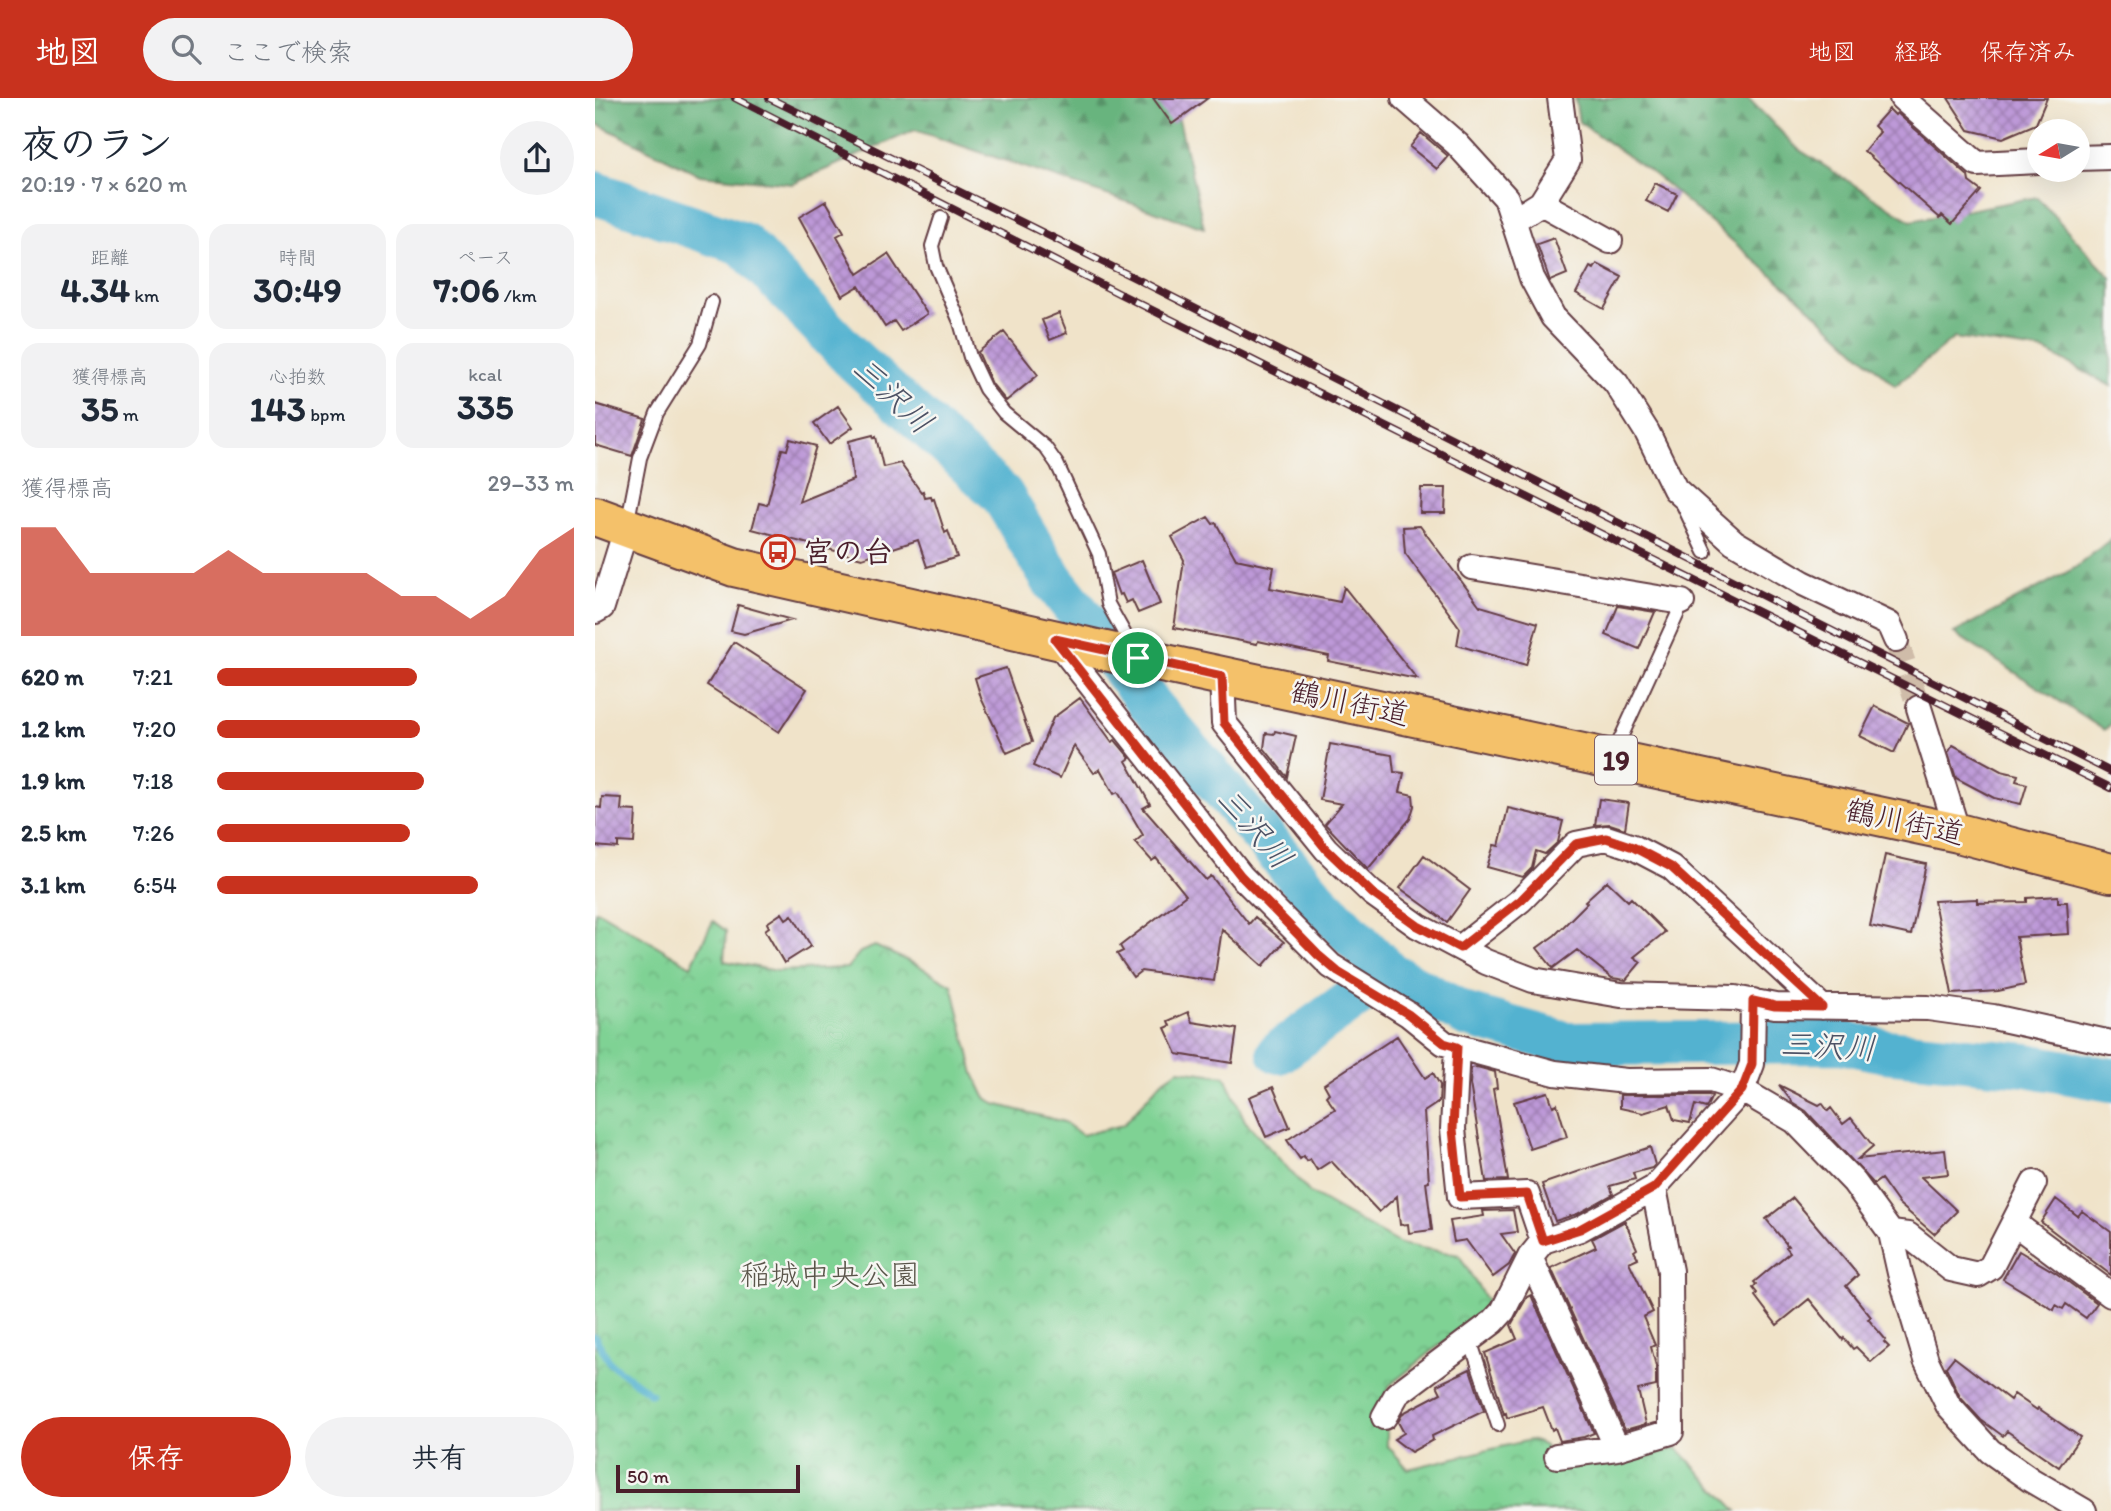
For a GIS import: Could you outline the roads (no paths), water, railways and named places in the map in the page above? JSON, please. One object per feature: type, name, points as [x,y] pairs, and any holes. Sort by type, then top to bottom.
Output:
[{"type":"main road","name":"鶴川街道","points":[[610,523],[734,567],[1128,656],[1958,833],[2111,873]]},
{"type":"street","points":[[1404,98],[1457,144],[1506,198],[1532,278],[1553,317],[1616,383],[1647,432],[1675,489],[1734,542],[1803,583],[1889,624],[1896,640]]},
{"type":"street","points":[[1514,220],[1541,203],[1568,160],[1560,98]]},
{"type":"street","points":[[1908,100],[1977,164],[2027,162]]},
{"type":"street","points":[[2090,158],[2111,157]]},
{"type":"street","points":[[1541,203],[1610,241]]},
{"type":"street","points":[[595,611],[602,607],[610,523]]},
{"type":"street","points":[[1472,567],[1685,598]]},
{"type":"street","points":[[1055,639],[1241,876],[1338,972],[1398,1009],[1444,1043],[1555,1073],[1626,1081],[1711,1080],[1742,1090],[1795,1121],[1854,1182],[1891,1233],[1926,1360],[1948,1405],[1990,1451],[2031,1480],[2084,1511]]},
{"type":"street","points":[[1222,676],[1224,723],[1326,849],[1372,893],[1418,926],[1486,962],[1533,980],[1621,995],[1735,998],[1753,1009],[1775,1006],[1928,1008],[1993,1017],[2111,1043]]},
{"type":"street","points":[[1919,708],[1958,833]]},
{"type":"street","points":[[1460,948],[1521,900],[1576,844],[1606,838],[1633,847],[1671,867],[1822,1007]]},
{"type":"street","points":[[1384,1417],[1397,1394],[1470,1340],[1503,1311],[1537,1249],[1580,1229],[1654,1188],[1742,1090],[1752,1064],[1753,1009]]},
{"type":"street","points":[[1457,1047],[1453,1129],[1460,1197],[1527,1194],[1537,1249],[1617,1448]]},
{"type":"street","points":[[1891,1233],[1908,1235],[1951,1269],[1979,1275],[1991,1267],[2034,1183]]},
{"type":"street","points":[[1557,1456],[1617,1448],[1671,1432],[1670,1272],[1654,1188]]},
{"type":"street","points":[[2014,1223],[2111,1295]]},
{"type":"lane","points":[[940,218],[932,246],[936,266],[960,322],[969,357],[985,389],[1004,414],[1045,447],[1057,464],[1099,554],[1108,604],[1128,656]]},
{"type":"lane","points":[[610,523],[657,414],[700,344],[712,302]]},
{"type":"lane","points":[[1675,489],[1705,552]]},
{"type":"lane","points":[[1611,759],[1685,598]]},
{"type":"lane","points":[[1470,1340],[1498,1425]]},
{"type":"waterway","name":"三沢川","points":[[595,193],[743,244],[853,359],[1002,495],[1052,579],[1153,708],[1319,902],[1389,973],[1466,1015],[1569,1044],[1841,1042],[1885,1051],[2026,1065],[2111,1080]]},
{"type":"waterway","points":[[1279,1052],[1389,973]]},
{"type":"waterway","points":[[595,1337],[611,1364],[651,1394]]},
{"type":"tunnel","points":[[1896,640],[1919,708]]},
{"type":"railway","points":[[735,98],[1122,295],[2111,788]]},
{"type":"railway","points":[[769,98],[1131,276],[2111,772]]},
{"type":"place","name":"宮の台","points":[[778,552]]},
{"type":"park label","name":"稲城中央公園","points":[[830,1275]]}]
